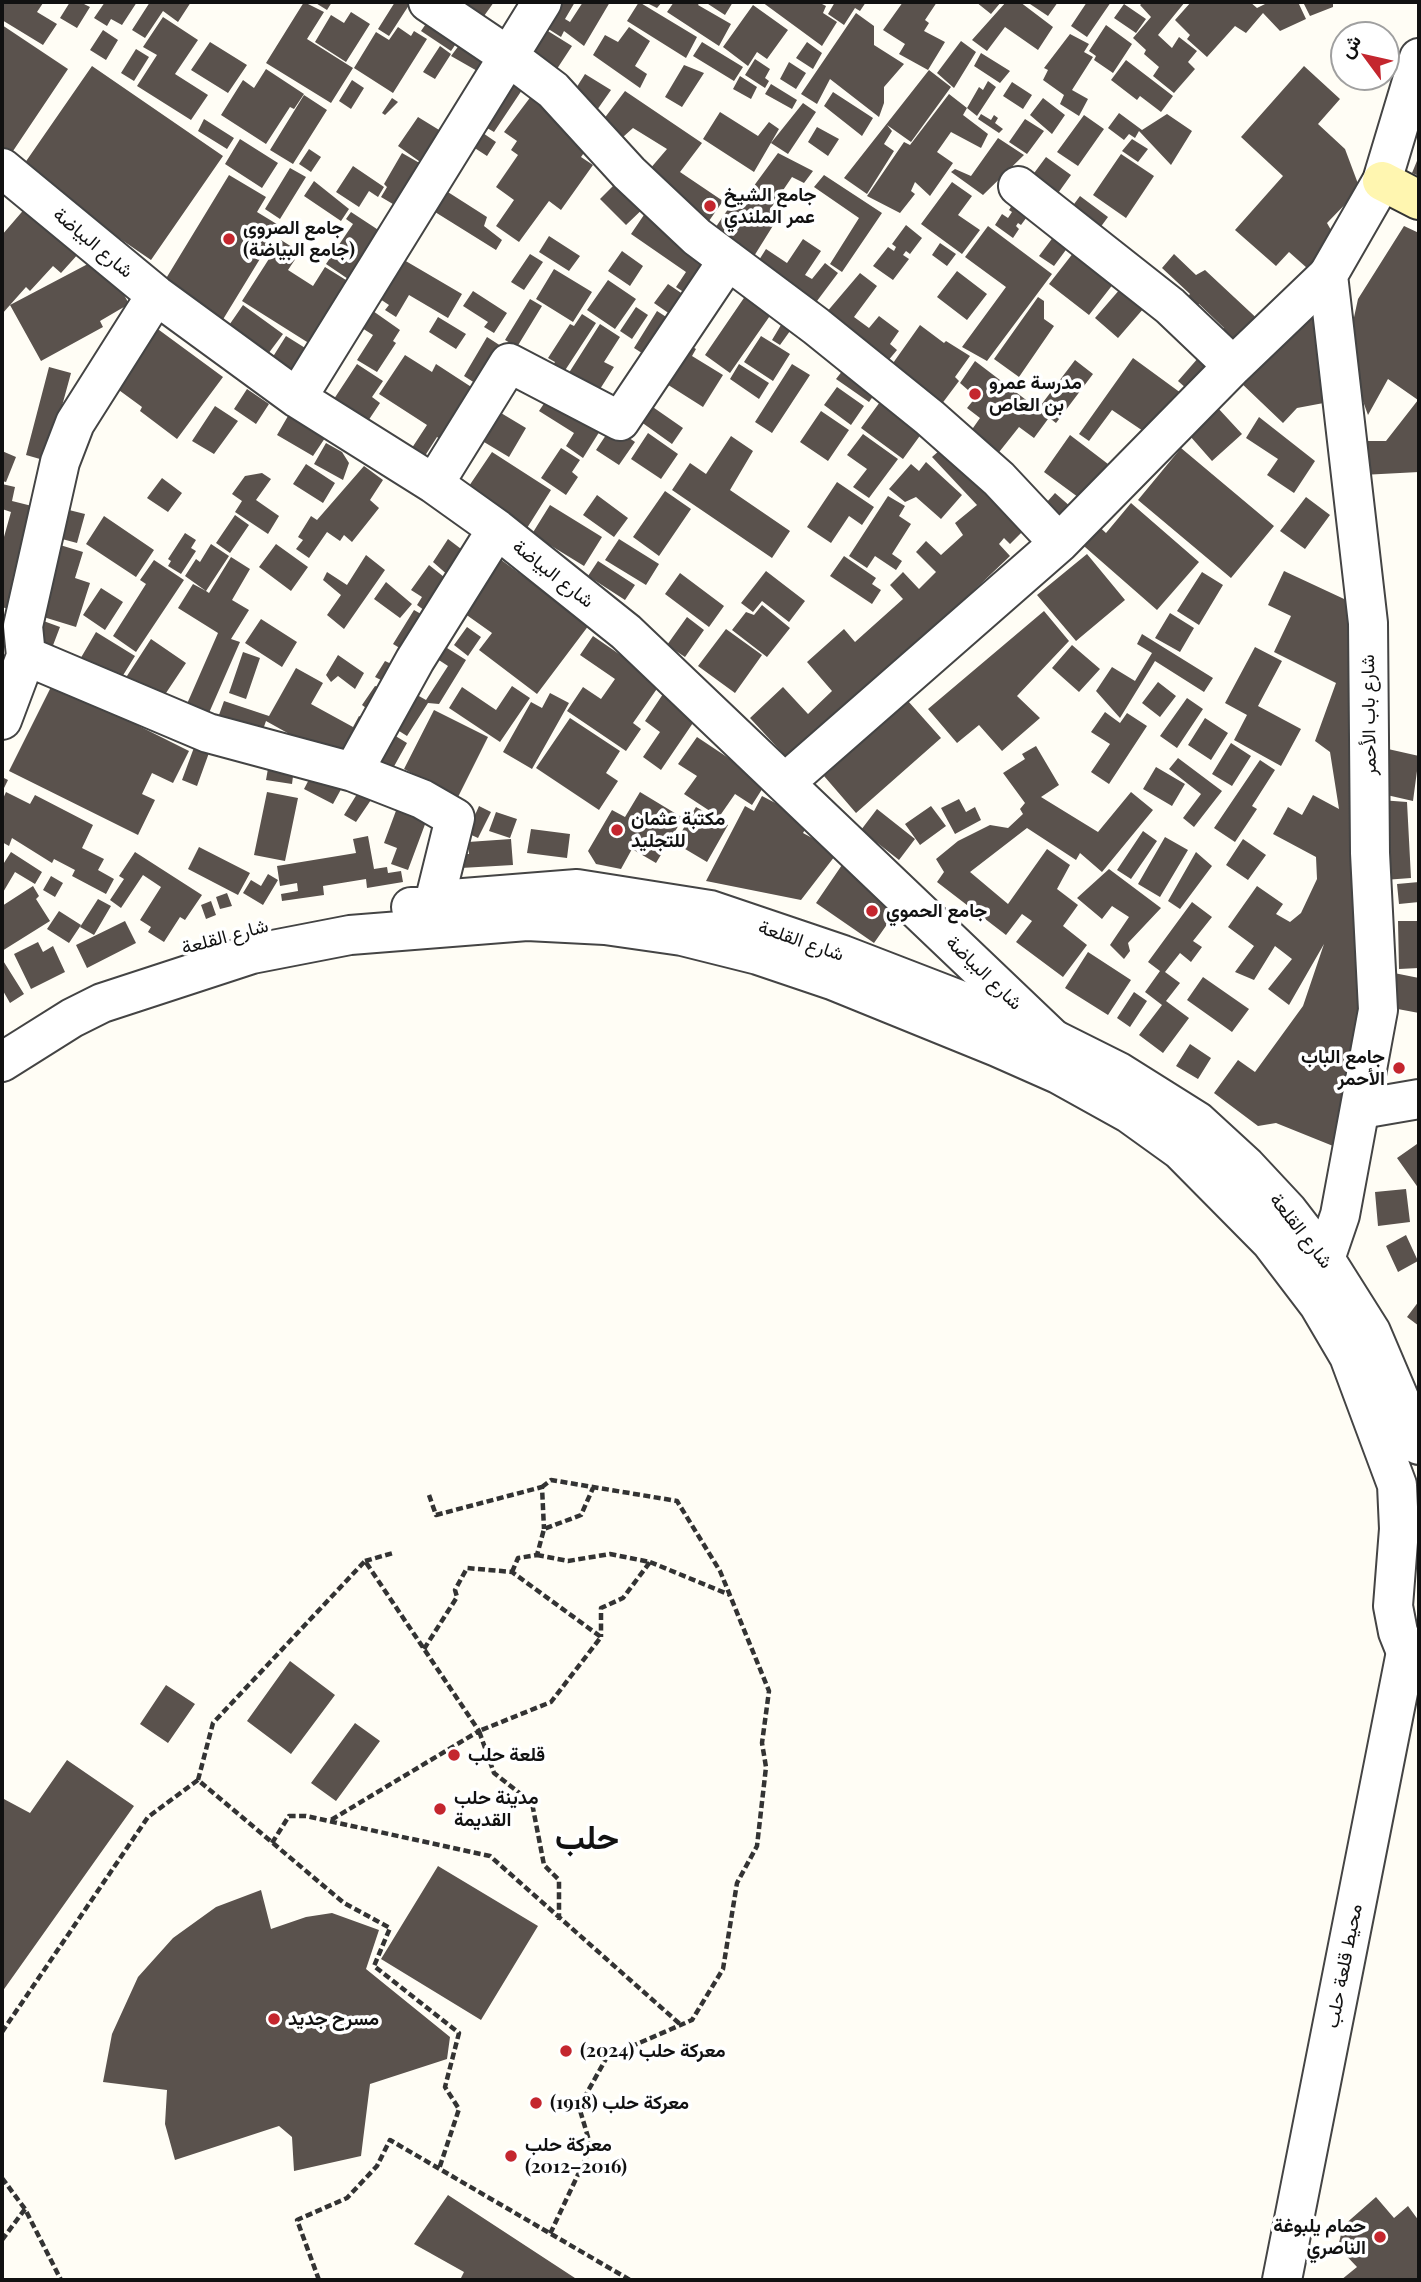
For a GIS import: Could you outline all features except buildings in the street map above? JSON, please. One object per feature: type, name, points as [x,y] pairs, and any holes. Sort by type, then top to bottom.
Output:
[{"type":"main road","points":[[1382,181],[1419,200]]},
{"type":"street","points":[[428,2],[553,90],[629,173],[697,237],[930,418],[999,478],[1059,543]]},
{"type":"street","points":[[297,398],[542,2]]},
{"type":"street","points":[[786,782],[1059,543],[1233,366],[1328,275],[1382,181],[1419,58]]},
{"type":"street","name":"شارع البياضة","points":[[2,168],[156,295],[297,398],[434,484],[496,529],[626,632],[1055,1040]]},
{"type":"street","points":[[1018,186],[1170,306],[1233,366]]},
{"type":"street","points":[[434,484],[509,363],[620,421],[729,260]]},
{"type":"street","name":"شارع باب الأحمر","points":[[1325,1259],[1340,1214],[1378,1010],[1370,853],[1368,623],[1328,275]]},
{"type":"street","points":[[2,720],[17,634],[60,462],[75,423],[156,295]]},
{"type":"street","points":[[353,772],[415,660],[496,529]]},
{"type":"street","points":[[17,634],[208,733],[353,772],[422,799],[455,818],[433,907]]},
{"type":"street","name":"شارع القلعة","points":[[2,1036],[107,977],[156,956],[232,932],[309,916],[378,908],[433,907],[451,899],[577,889],[709,909],[843,955],[1055,1040],[1119,1072],[1198,1121],[1255,1175],[1325,1259],[1371,1332],[1419,1445]]},
{"type":"street","points":[[2,1062],[72,1018],[102,1003],[252,954],[350,935],[527,922],[592,925],[682,936],[758,954],[831,980],[1045,1069],[1130,1114],[1181,1150],[1271,1242],[1319,1305],[1349,1356],[1408,1482],[1399,1530],[1393,1606],[1398,1632],[1413,1659]]},
{"type":"street","points":[[1361,1109],[1419,1099]]},
{"type":"street","name":"محيط قلعة حلب","points":[[1282,2280],[1413,1659]]},
{"type":"path","points":[[429,1495],[436,1516],[542,1486],[551,1480],[677,1501],[720,1571],[769,1691],[762,1743],[766,1767],[757,1846],[737,1883],[723,1969],[692,2020],[607,2057],[579,2107],[591,2147],[550,2234]]},
{"type":"path","points":[[537,1555],[544,1529],[542,1486]]},
{"type":"path","points":[[544,1529],[581,1515],[593,1488]]},
{"type":"path","points":[[2,2032],[148,1817],[198,1780],[213,1723],[365,1561],[393,1553]]},
{"type":"path","points":[[512,1572],[518,1558],[537,1555],[568,1561],[610,1554],[650,1562],[730,1595]]},
{"type":"path","points":[[365,1561],[479,1731],[494,1773],[532,1803],[544,1865],[559,1880],[559,1920]]},
{"type":"path","points":[[331,1820],[479,1731],[551,1702],[601,1637],[601,1608],[623,1598],[650,1562]]},
{"type":"path","points":[[424,1649],[457,1597],[455,1590],[467,1568],[512,1572],[601,1637]]},
{"type":"path","points":[[198,1780],[344,1903],[390,1928],[374,1966],[458,2033],[445,2087],[459,2109],[439,2169]]},
{"type":"path","points":[[272,1843],[289,1816],[331,1820],[490,1856],[559,1920],[681,2025]]},
{"type":"path","points":[[319,2280],[298,2220],[347,2198],[377,2166],[390,2140],[630,2280]]},
{"type":"path","points":[[2,2178],[25,2209],[61,2280]]},
{"type":"path","points":[[2,2240],[25,2209]]},
{"type":"place","name":"جامع الشيخ عمر الملندي","points":[[710,206]]},
{"type":"place","name":"جامع الصروي (جامع البياضة)","points":[[229,239]]},
{"type":"place","name":"مدرسة عمرو بن العاص","points":[[975,394]]},
{"type":"place","name":"مكتبة عثمان للتجليد","points":[[617,830]]},
{"type":"place","name":"جامع الحموي","points":[[872,911]]},
{"type":"place","name":"جامع الباب الأحمر","points":[[1399,1068]]},
{"type":"place","name":"قلعة حلب","points":[[454,1755]]},
{"type":"place","name":"مدينة حلب القديمة","points":[[440,1809]]},
{"type":"place","name":"مسرح جديد","points":[[274,2019]]},
{"type":"place","name":"معركة حلب (2024)","points":[[566,2051]]},
{"type":"place","name":"معركة حلب (1918)","points":[[536,2103]]},
{"type":"place","name":"معركة حلب (2012–2016)","points":[[511,2156]]},
{"type":"place","name":"حمام يلبوغة الناصري","points":[[1380,2237]]},
{"type":"district","name":"حلب","points":[[587,1839]]}]
